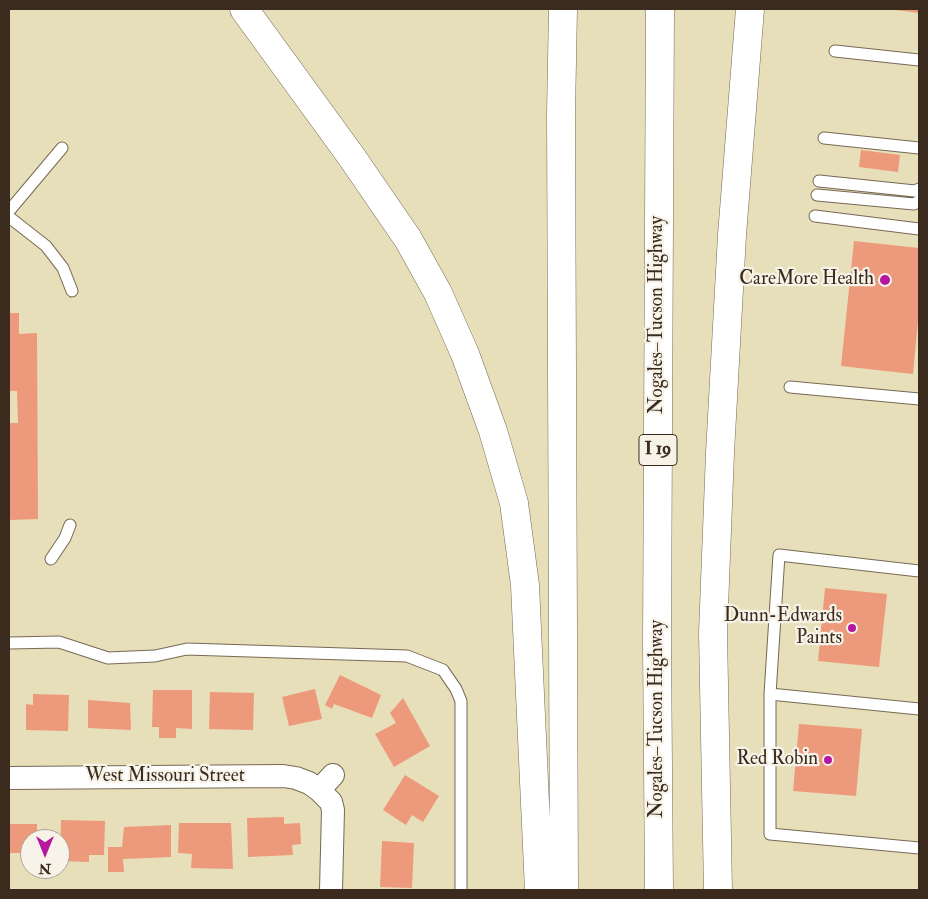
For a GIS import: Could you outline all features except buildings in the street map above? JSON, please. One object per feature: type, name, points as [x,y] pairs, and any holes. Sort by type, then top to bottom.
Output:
[{"type":"main road","points":[[244,9],[352,156],[408,239],[450,319],[493,431],[514,503],[525,585],[540,890]]},
{"type":"main road","points":[[563,9],[564,890]]},
{"type":"main road","name":"Nogales–Tucson Highway","points":[[659,890],[657,644],[660,9]]},
{"type":"main road","points":[[718,890],[713,633],[720,453],[732,235],[750,9]]},
{"type":"street","name":"West Missouri Street","points":[[9,778],[283,776],[309,783],[326,782],[333,810],[331,890]]},
{"type":"lane","points":[[834,51],[919,60]]},
{"type":"lane","points":[[824,138],[919,148]]},
{"type":"lane","points":[[9,211],[62,148]]},
{"type":"lane","points":[[818,181],[915,191],[919,189]]},
{"type":"lane","points":[[817,195],[914,204],[919,201]]},
{"type":"lane","points":[[815,216],[919,229]]},
{"type":"lane","points":[[9,217],[46,246],[63,268],[72,291]]},
{"type":"lane","points":[[790,387],[919,399]]},
{"type":"lane","points":[[50,559],[65,538],[70,525]]},
{"type":"lane","points":[[919,571],[779,555],[770,694],[770,834],[919,848]]},
{"type":"lane","points":[[9,642],[58,642],[108,658],[155,656],[187,649],[407,656],[443,670],[456,689],[461,701],[461,890]]},
{"type":"lane","points":[[770,694],[919,709]]},
{"type":"place","name":"CareMore Health","points":[[885,280]]},
{"type":"place","name":"Dunn-Edwards Paints","points":[[852,628]]},
{"type":"place","name":"Red Robin","points":[[828,760]]}]
